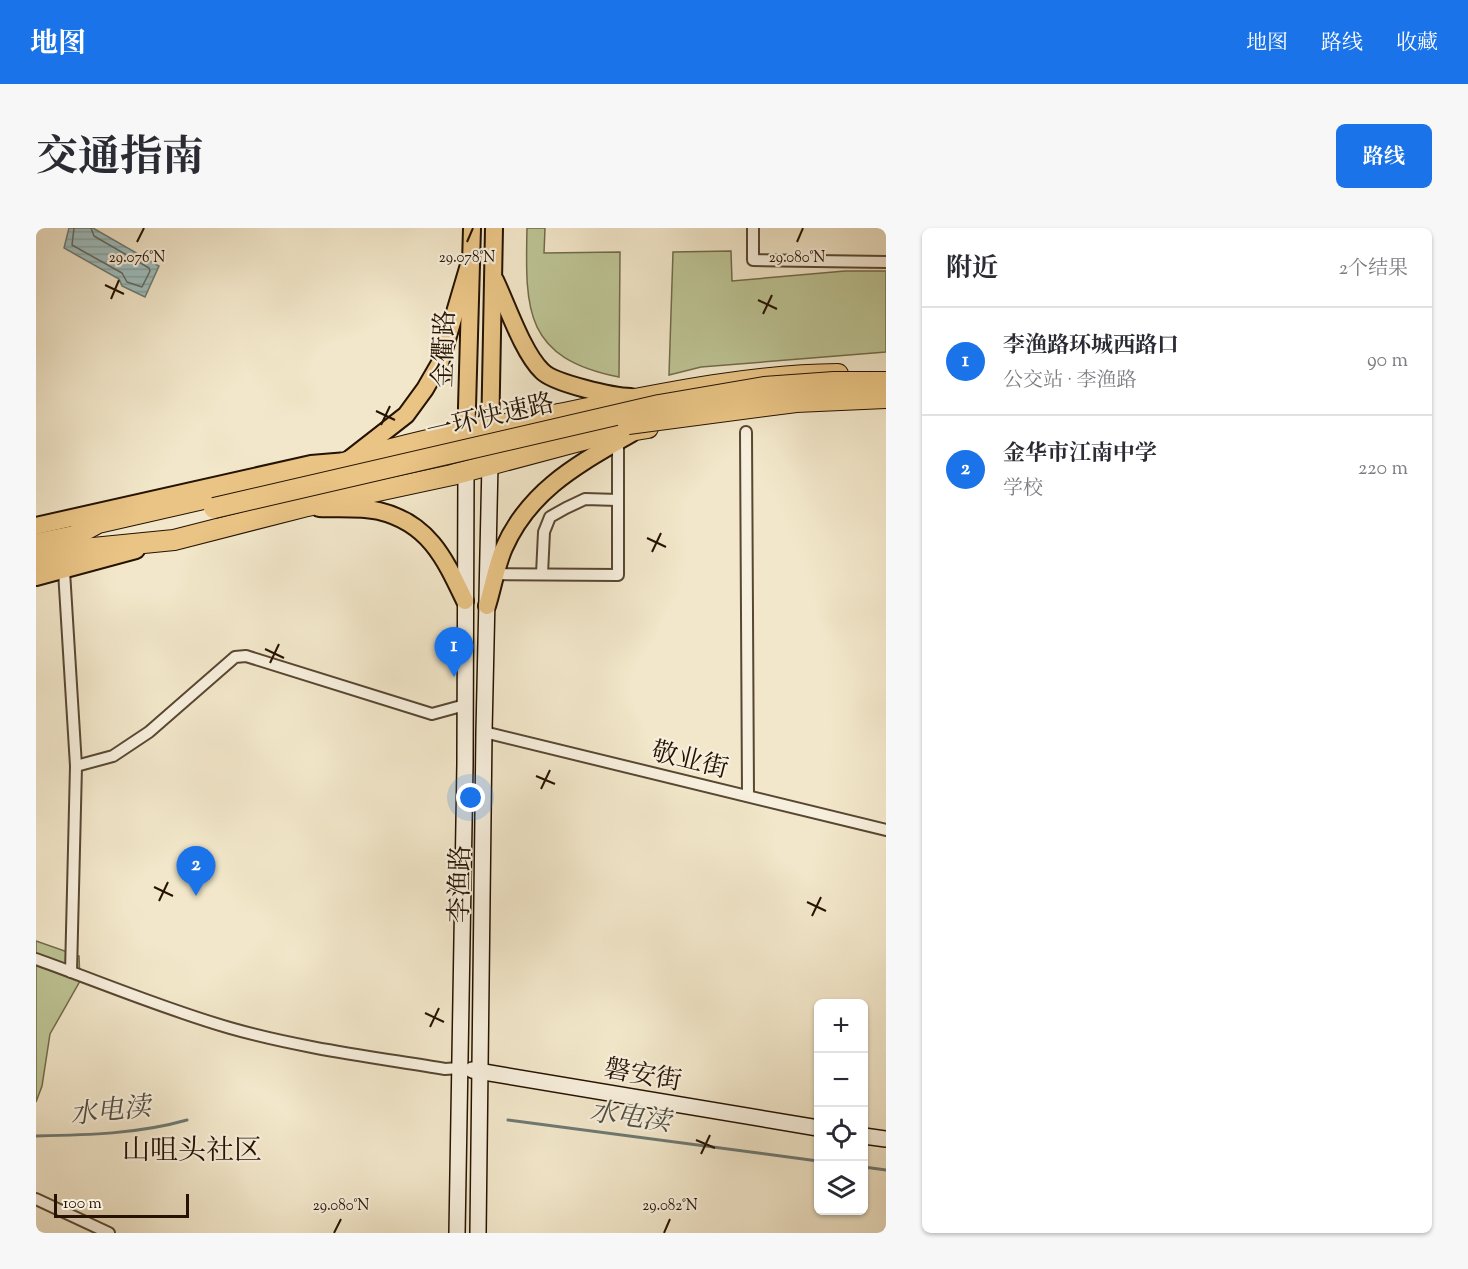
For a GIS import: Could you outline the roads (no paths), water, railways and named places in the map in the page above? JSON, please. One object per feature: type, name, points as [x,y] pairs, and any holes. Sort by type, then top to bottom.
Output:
[{"type":"highway","points":[[36,559],[74,543],[98,523],[313,474],[347,461],[466,431],[703,387],[799,374],[886,373]]},
{"type":"highway","name":"一环快速路","points":[[214,513],[659,405],[764,387],[834,382],[886,382]]},
{"type":"highway","name":"一环快速路","points":[[74,543],[622,425],[796,402],[886,398]]},
{"type":"highway","points":[[36,544],[174,540],[303,507],[466,471],[594,437],[704,420],[823,406],[886,406]]},
{"type":"main road","name":"金衢路","points":[[466,471],[472,228]]},
{"type":"main road","name":"金衢路","points":[[490,464],[494,228]]},
{"type":"main road","points":[[36,526],[311,464],[347,461],[406,415],[425,389],[440,363],[471,258]]},
{"type":"main road","points":[[493,275],[517,330],[543,372],[594,391],[622,397],[649,396]]},
{"type":"main road","points":[[492,574],[528,507],[564,473],[636,430]]},
{"type":"main road","points":[[487,606],[492,574],[490,464]]},
{"type":"main road","name":"李渔路","points":[[457,1233],[466,471]]},
{"type":"main road","points":[[303,507],[378,511],[404,520],[425,534],[443,555],[465,601]]},
{"type":"main road","points":[[36,577],[174,540]]},
{"type":"main road","name":"李渔路","points":[[478,1233],[487,606]]},
{"type":"main road","name":"磐安街","points":[[460,1068],[814,1127]]},
{"type":"main road","points":[[868,1137],[886,1139]]},
{"type":"street","points":[[753,228],[753,260],[886,262]]},
{"type":"street","points":[[746,432],[748,796]]},
{"type":"street","points":[[492,574],[618,574],[618,441]]},
{"type":"street","points":[[542,574],[544,532],[550,518],[585,499],[618,500]]},
{"type":"street","points":[[64,571],[76,766],[71,972]]},
{"type":"street","points":[[76,766],[113,756],[149,732],[235,657],[246,656],[432,714],[465,705]]},
{"type":"street","name":"敬业街","points":[[484,732],[886,830]]},
{"type":"street","points":[[36,958],[172,1009],[230,1028],[302,1046],[445,1069],[460,1068]]},
{"type":"street","points":[[36,1199],[109,1233]]},
{"type":"water","points":[[69,228],[93,228],[159,266],[145,297],[122,286],[119,279],[64,248]]},
{"type":"waterway","name":"水电渎","points":[[36,1136],[131,1131],[187,1120]]},
{"type":"waterway","name":"水电渎","points":[[508,1120],[814,1160]]},
{"type":"waterway","name":"水电渎","points":[[868,1168],[886,1170]]},
{"type":"place","name":"李渔路环城西路口","points":[[454,677]]},
{"type":"place","name":"金华市江南中学","points":[[196,896]]},
{"type":"district","name":"山咀头社区","points":[[192,1149]]}]
